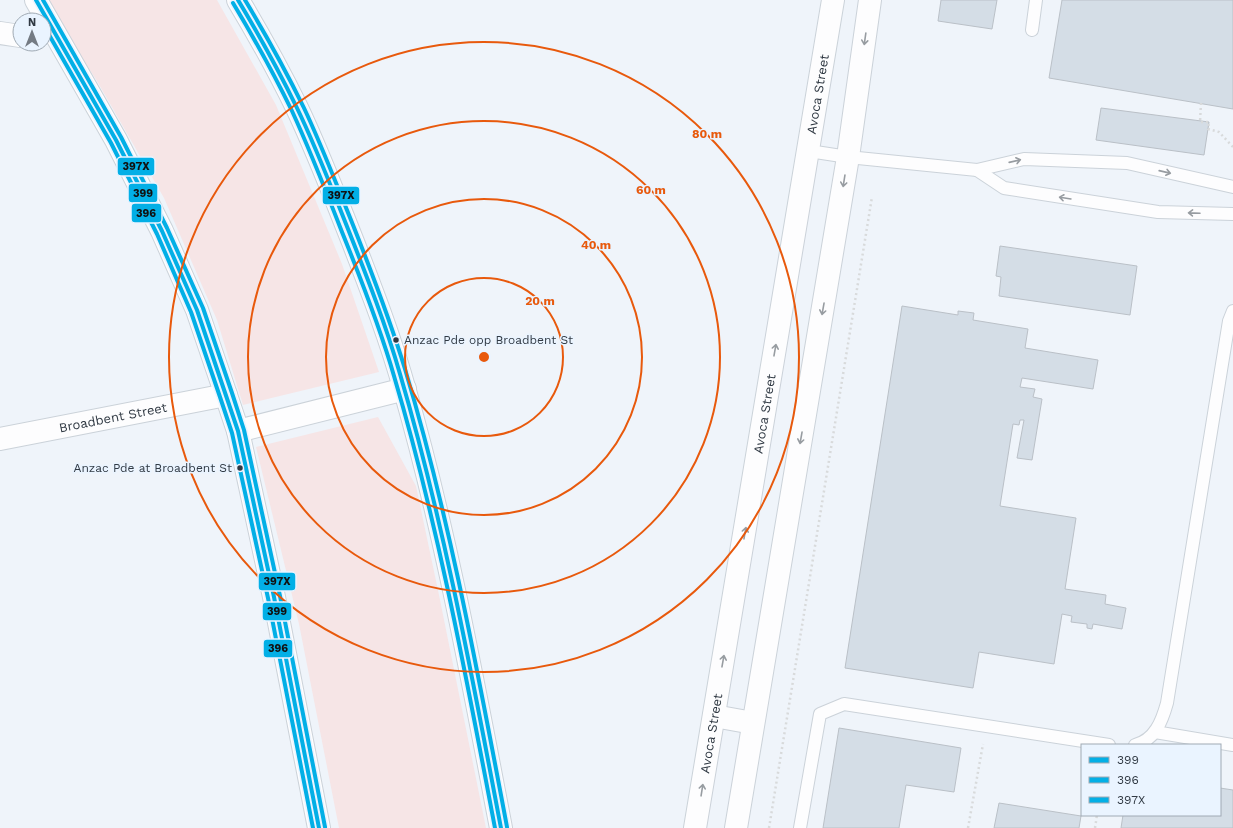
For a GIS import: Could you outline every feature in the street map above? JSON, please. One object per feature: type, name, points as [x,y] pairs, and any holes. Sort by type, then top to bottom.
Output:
[{"type":"main road","points":[[36,0],[41,12]]},
{"type":"main road","points":[[238,0],[272,59],[297,108],[320,159],[372,290],[405,388],[426,469],[457,602],[501,828]]},
{"type":"main road","name":"Avoca Street","points":[[695,828],[833,0]]},
{"type":"main road","points":[[736,828],[848,157],[870,0]]},
{"type":"main road","points":[[0,33],[12,35]]},
{"type":"main road","points":[[52,42],[116,140],[162,231],[197,310],[226,395],[238,431],[274,596],[319,828]]},
{"type":"main road","points":[[238,431],[405,388]]},
{"type":"main road","name":"Broadbent Street","points":[[0,439],[226,395]]},
{"type":"main road","points":[[714,716],[753,723]]},
{"type":"lane","points":[[1032,30],[1036,0]]},
{"type":"lane","points":[[809,151],[848,157],[977,170],[1024,159],[1127,163],[1233,188]]},
{"type":"lane","points":[[977,170],[1004,188],[1158,212],[1233,214]]},
{"type":"lane","points":[[1137,744],[1149,738],[1155,732],[1161,723],[1167,703],[1229,321],[1233,311]]},
{"type":"lane","points":[[800,828],[820,714],[844,704],[1103,744]]},
{"type":"lane","points":[[1155,732],[1233,745]]},
{"type":"path","points":[[1201,103],[1200,122],[1209,122],[1208,129],[1218,132],[1233,147]]},
{"type":"path","points":[[768,828],[872,197]]},
{"type":"path","points":[[968,828],[986,726]]},
{"type":"path","points":[[1095,828],[1097,816]]},
{"type":"shaded area","points":[[44,0],[217,0],[276,105],[342,264],[379,372],[243,405],[217,320],[164,198],[97,81]]},
{"type":"shaded area","points":[[378,417],[416,486],[486,828],[339,828],[299,624],[256,447]]},
{"type":"building","points":[[941,0],[997,0],[992,29],[938,21]]},
{"type":"building","points":[[1062,0],[1233,0],[1233,109],[1049,78]]},
{"type":"building","points":[[1101,108],[1209,122],[1204,155],[1096,140]]},
{"type":"building","points":[[1000,246],[1137,266],[1130,315],[999,296],[1001,277],[996,276]]},
{"type":"building","points":[[902,306],[958,315],[958,311],[974,313],[973,320],[1028,329],[1025,348],[1098,360],[1093,389],[1022,378],[1020,387],[1035,389],[1033,397],[1042,399],[1032,460],[1017,458],[1024,420],[1020,420],[1019,425],[1013,424],[1000,506],[1076,518],[1065,589],[1106,595],[1105,604],[1126,608],[1122,629],[1093,624],[1092,629],[1087,628],[1087,624],[1071,622],[1072,616],[1062,614],[1054,664],[979,652],[973,688],[845,668]]},
{"type":"building","points":[[839,728],[961,748],[954,792],[906,785],[899,828],[823,828]]},
{"type":"building","points":[[1221,788],[1233,790],[1233,828],[1121,828],[1123,816],[1221,816]]},
{"type":"building","points":[[999,803],[1081,816],[1079,828],[994,828]]},
{"type":"transit line","name":"399","points":[[36,0],[116,140],[162,231],[197,310],[238,431],[274,597],[319,828]]},
{"type":"transit line","name":"397X","points":[[43,0],[121,137],[167,228],[203,308],[232,393],[244,430],[280,596],[325,827]]},
{"type":"transit line","name":"399","points":[[238,0],[276,67],[311,138],[369,283],[395,356],[416,430],[444,543],[501,828]]},
{"type":"transit line","name":"397X","points":[[245,0],[290,80],[317,137],[367,261],[405,369],[436,482],[462,597],[507,827]]},
{"type":"transit line","name":"396","points":[[233,3],[271,70],[299,126],[363,285],[389,358],[410,432],[438,544],[462,657],[495,828]]},
{"type":"transit line","name":"396","points":[[52,40],[111,143],[157,234],[191,312],[232,433],[268,598],[313,828]]},
{"type":"place","name":"Anzac Pde opp Broadbent St","points":[[396,340]]},
{"type":"place","name":"Anzac Pde at Broadbent St","points":[[240,468]]}]
